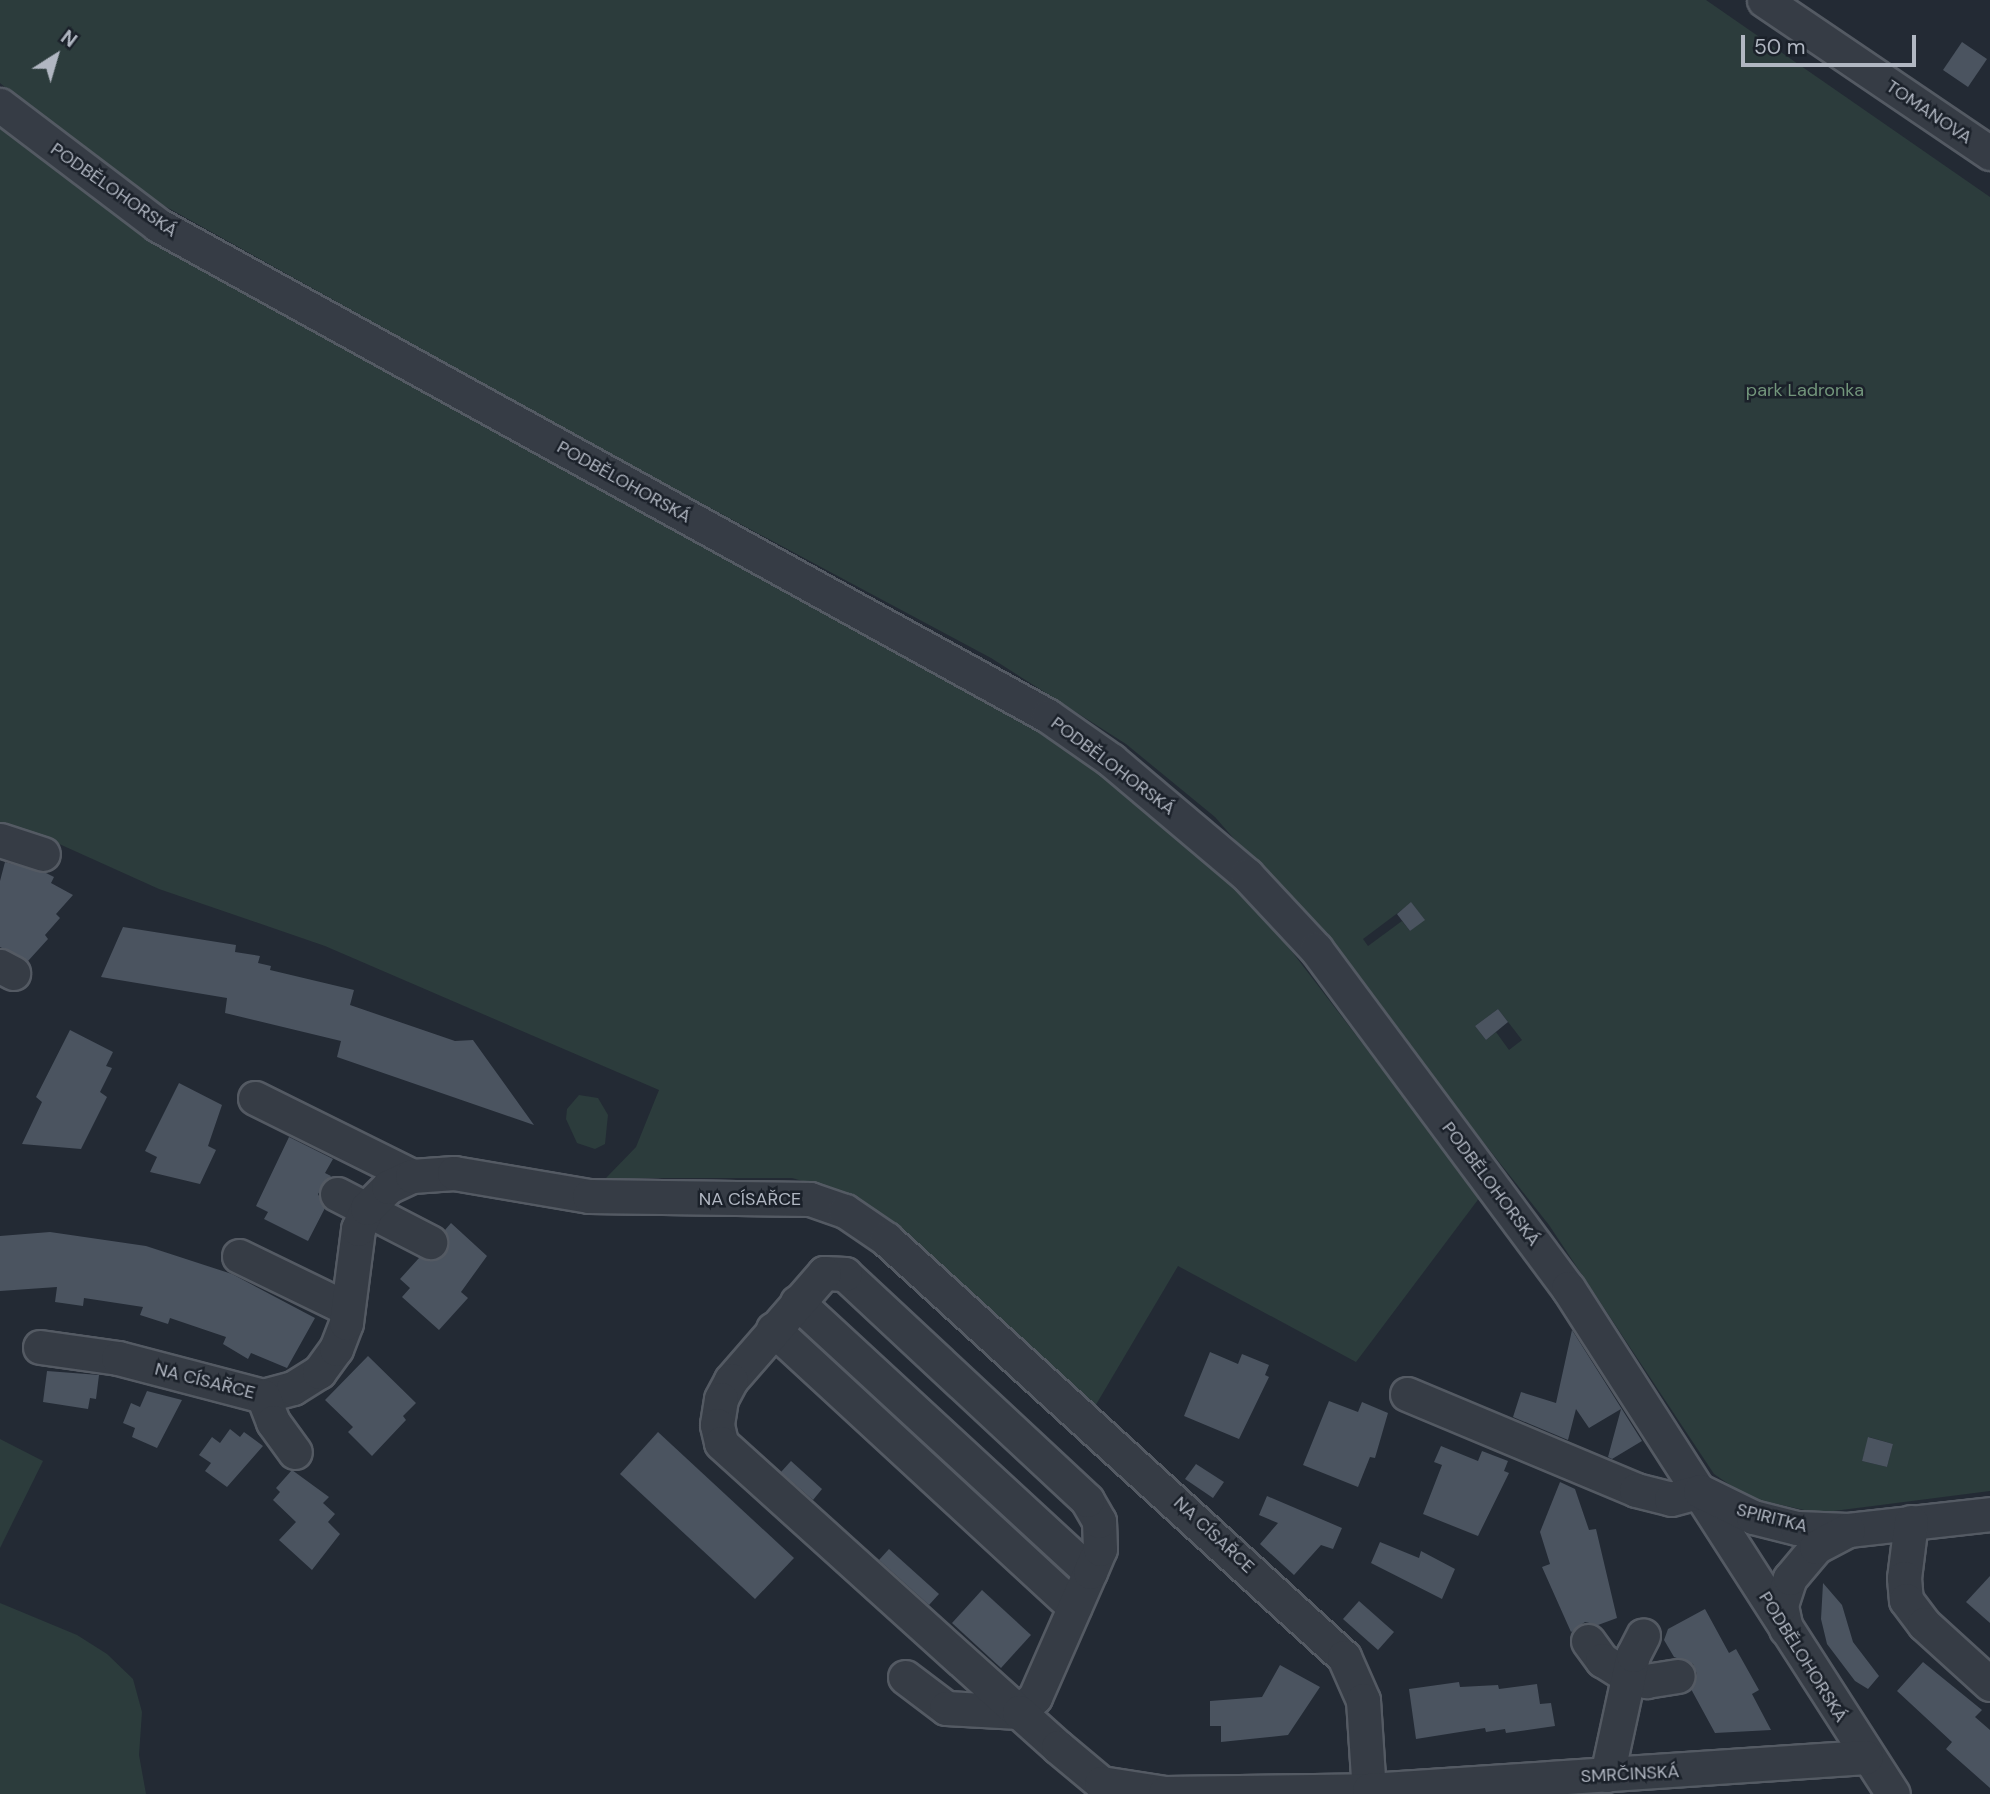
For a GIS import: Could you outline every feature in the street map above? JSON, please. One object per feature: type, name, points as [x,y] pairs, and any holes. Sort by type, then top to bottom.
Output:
[{"type":"street","name":"TOMANOVA","points":[[1764,0],[1990,153]]},
{"type":"street","name":"PODBĚLOHORSKÁ","points":[[0,105],[158,225],[1048,716],[1165,803],[1247,875],[1317,949],[1568,1288],[1700,1491],[1787,1635],[1866,1758],[1893,1794]]},
{"type":"street","points":[[0,839],[43,854]]},
{"type":"street","points":[[255,1098],[412,1176]]},
{"type":"street","name":"NA CÍSAŘCE","points":[[40,1347],[118,1358],[263,1396],[293,1388],[319,1372],[336,1349],[346,1308],[358,1229],[367,1208],[388,1187],[412,1176],[454,1173],[589,1196],[773,1195],[810,1199],[845,1211],[886,1239],[1344,1657],[1363,1700],[1369,1792]]},
{"type":"street","points":[[337,1194],[430,1242]]},
{"type":"street","points":[[239,1256],[346,1308]]},
{"type":"street","points":[[905,1677],[946,1708],[1019,1712],[1035,1697],[1100,1549],[1099,1521],[1087,1500],[845,1274],[824,1273],[773,1329],[720,1399],[717,1425],[721,1443],[1019,1712]]},
{"type":"street","points":[[797,1302],[1090,1572]]},
{"type":"street","points":[[773,1329],[1074,1606]]},
{"type":"street","points":[[1407,1394],[1636,1490],[1671,1499],[1700,1491]]},
{"type":"street","points":[[263,1396],[273,1422],[295,1452]]},
{"type":"street","name":"SPIRITKA","points":[[1700,1491],[1754,1517],[1797,1528],[1848,1530],[1990,1514]]},
{"type":"street","points":[[1911,1522],[1904,1578],[1906,1600],[1924,1624],[1990,1684]]},
{"type":"street","name":"SPIRITKA","points":[[1787,1635],[1782,1605],[1790,1578],[1816,1547],[1848,1530]]},
{"type":"street","points":[[1755,1579],[1790,1578]]},
{"type":"street","points":[[1607,1775],[1628,1676],[1643,1635]]},
{"type":"street","points":[[1588,1641],[1602,1660],[1628,1676],[1646,1682],[1678,1676]]},
{"type":"street","name":"SMRČINSKÁ","points":[[1019,1712],[1101,1783],[1179,1793],[1369,1792],[1576,1785],[1607,1775],[1866,1758]]},
{"type":"green space","name":"park Ladronka","points":[[0,0],[1706,0],[1990,197],[1990,1491],[1818,1513],[1749,1498],[1714,1474],[1549,1225],[1332,951],[1215,817],[1126,744],[991,658],[628,464],[118,180],[0,83]],"holes":[[[1411,903],[1424,919],[1410,931],[1402,921],[1368,946],[1363,939]],[[1498,1009],[1522,1040],[1509,1050],[1496,1032],[1486,1040],[1475,1026]],[[1869,1437],[1893,1444],[1887,1467],[1862,1461]]]},
{"type":"green space","points":[[0,124],[71,182],[157,241],[1034,721],[1204,854],[1267,919],[1480,1197],[1356,1362],[1178,1266],[1094,1408],[882,1215],[841,1192],[792,1178],[606,1178],[636,1147],[659,1090],[325,946],[159,889],[57,843],[0,825]]},
{"type":"green space","points":[[579,1095],[598,1098],[608,1115],[605,1144],[595,1149],[577,1143],[566,1119],[567,1109]]},
{"type":"green space","points":[[0,1439],[43,1461],[0,1548]]},
{"type":"green space","points":[[0,1603],[77,1635],[107,1654],[133,1679],[142,1712],[139,1755],[146,1794],[0,1794]]},
{"type":"building","points":[[1962,42],[1987,59],[1968,87],[1943,70]]},
{"type":"building","points":[[5,862],[46,873],[54,877],[51,883],[73,895],[56,914],[60,918],[45,935],[48,939],[28,961],[0,947],[0,881]]},
{"type":"building","points":[[1411,902],[1425,920],[1410,931],[1397,914]]},
{"type":"building","points":[[123,927],[236,945],[235,952],[260,956],[258,963],[271,966],[270,970],[354,990],[350,1005],[455,1041],[473,1040],[534,1125],[337,1057],[341,1041],[225,1013],[227,998],[101,977]]},
{"type":"building","points":[[1498,1009],[1508,1022],[1486,1040],[1475,1026]]},
{"type":"building","points":[[70,1030],[113,1052],[106,1066],[112,1068],[100,1092],[107,1097],[81,1149],[22,1144],[42,1102],[36,1097]]},
{"type":"building","points":[[179,1083],[222,1105],[208,1146],[216,1150],[200,1184],[150,1172],[157,1157],[145,1151]]},
{"type":"building","points":[[289,1137],[333,1159],[325,1173],[331,1176],[318,1194],[325,1208],[308,1241],[264,1219],[268,1212],[256,1206]]},
{"type":"building","points":[[451,1223],[487,1256],[461,1292],[468,1298],[439,1330],[402,1297],[410,1288],[400,1279],[419,1258],[441,1258],[449,1242],[445,1230]]},
{"type":"building","points":[[50,1232],[146,1246],[232,1274],[315,1318],[287,1368],[251,1353],[248,1359],[223,1344],[226,1337],[170,1318],[168,1324],[140,1315],[143,1307],[84,1298],[83,1306],[55,1302],[57,1287],[0,1291],[0,1236]]},
{"type":"building","points":[[1572,1330],[1642,1441],[1612,1459],[1608,1457],[1621,1409],[1589,1428],[1576,1409],[1568,1440],[1513,1417],[1521,1392],[1556,1403]]},
{"type":"building","points":[[1210,1352],[1238,1364],[1242,1354],[1269,1365],[1265,1375],[1269,1377],[1239,1439],[1184,1416]]},
{"type":"building","points":[[368,1356],[416,1403],[403,1416],[406,1420],[372,1456],[348,1432],[353,1427],[325,1400]]},
{"type":"building","points":[[47,1371],[99,1375],[96,1399],[90,1398],[88,1409],[43,1402]]},
{"type":"building","points":[[147,1391],[182,1400],[157,1448],[132,1437],[135,1428],[123,1423],[131,1403],[140,1407]]},
{"type":"building","points":[[1329,1401],[1358,1412],[1362,1402],[1388,1413],[1375,1458],[1370,1457],[1358,1487],[1303,1465]]},
{"type":"building","points":[[230,1429],[240,1437],[244,1432],[263,1446],[227,1487],[205,1471],[211,1463],[199,1455],[212,1437],[220,1443]]},
{"type":"building","points":[[658,1432],[794,1558],[755,1599],[620,1474]]},
{"type":"building","points":[[1868,1437],[1893,1444],[1887,1467],[1862,1461]]},
{"type":"building","points":[[1441,1446],[1478,1461],[1482,1451],[1508,1461],[1504,1471],[1509,1473],[1478,1536],[1423,1514],[1442,1465],[1434,1462]]},
{"type":"building","points":[[791,1461],[822,1489],[813,1500],[781,1472]]},
{"type":"building","points":[[1196,1464],[1224,1482],[1213,1498],[1185,1479]]},
{"type":"building","points":[[292,1470],[329,1497],[323,1503],[335,1514],[328,1522],[340,1534],[312,1570],[279,1540],[296,1522],[273,1500],[280,1492],[276,1488]]},
{"type":"building","points":[[1560,1482],[1575,1489],[1589,1530],[1596,1529],[1617,1618],[1598,1625],[1585,1622],[1571,1632],[1542,1567],[1550,1564],[1540,1532]]},
{"type":"building","points":[[1267,1496],[1342,1528],[1333,1549],[1321,1545],[1294,1575],[1260,1544],[1278,1523],[1259,1515]]},
{"type":"building","points":[[1380,1542],[1419,1558],[1421,1551],[1455,1569],[1442,1599],[1371,1563]]},
{"type":"building","points":[[889,1549],[939,1594],[929,1605],[879,1560]]},
{"type":"building","points":[[1990,1576],[1990,1623],[1966,1602]]},
{"type":"building","points":[[1823,1583],[1842,1605],[1853,1642],[1879,1676],[1868,1689],[1855,1681],[1827,1644],[1821,1619]]},
{"type":"building","points":[[982,1590],[1031,1635],[1001,1668],[952,1623]]},
{"type":"building","points":[[1359,1601],[1394,1632],[1378,1650],[1343,1619]]},
{"type":"building","points":[[1705,1609],[1729,1653],[1736,1649],[1759,1690],[1752,1694],[1771,1730],[1715,1733],[1691,1689],[1697,1674],[1693,1664],[1674,1657],[1664,1640],[1668,1629]]},
{"type":"building","points":[[1923,1662],[1982,1710],[1975,1717],[1990,1730],[1990,1788],[1946,1749],[1952,1742],[1897,1691]]},
{"type":"building","points":[[1280,1665],[1320,1687],[1288,1735],[1221,1742],[1221,1726],[1210,1726],[1210,1701],[1262,1697]]},
{"type":"building","points":[[1459,1682],[1460,1687],[1498,1685],[1499,1689],[1537,1684],[1540,1704],[1551,1703],[1555,1726],[1506,1733],[1505,1729],[1486,1732],[1485,1728],[1416,1739],[1409,1689]]}]
